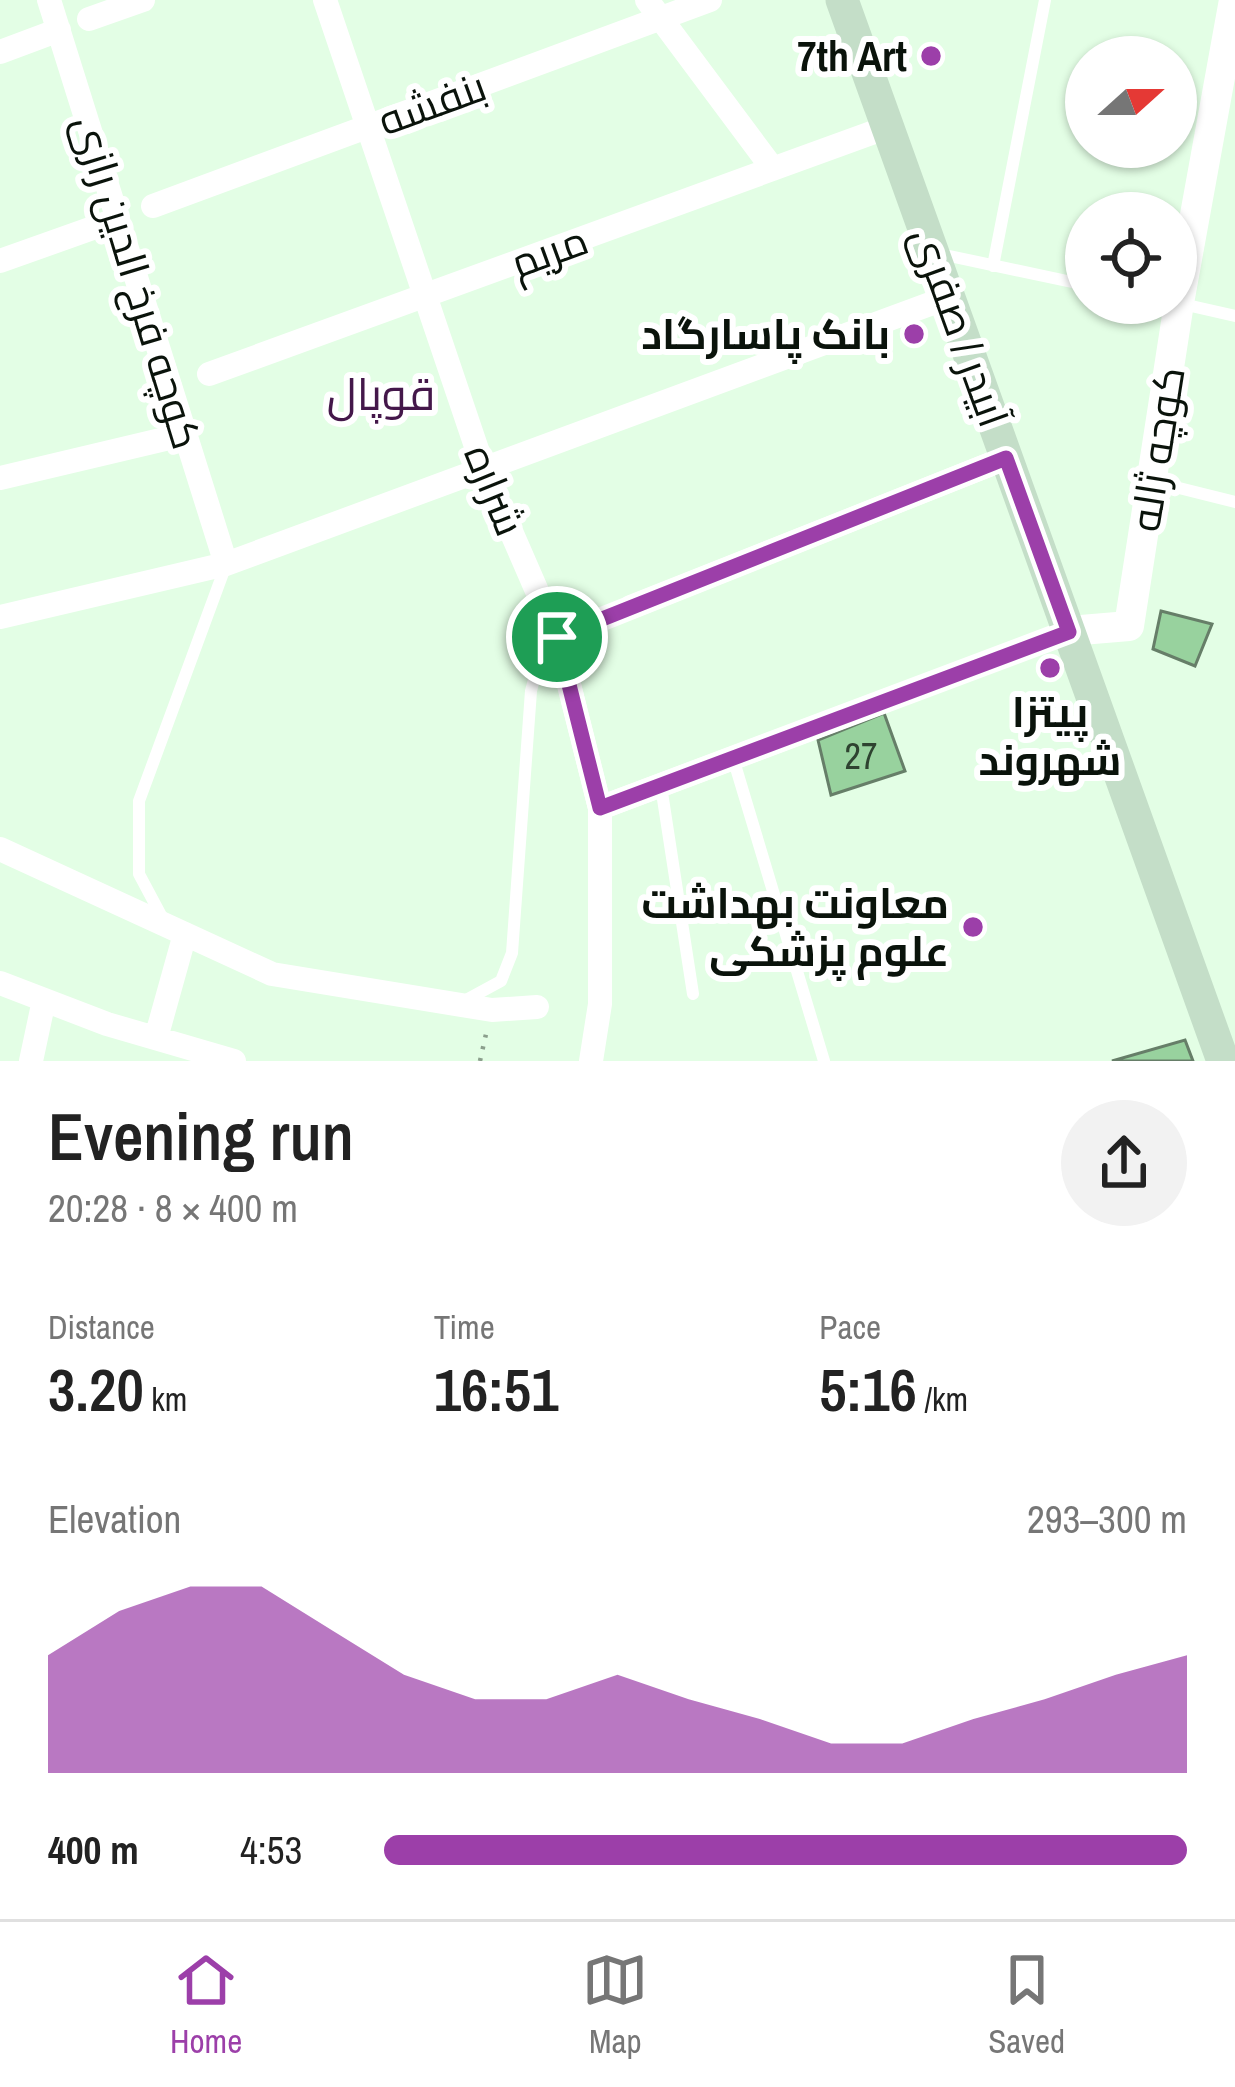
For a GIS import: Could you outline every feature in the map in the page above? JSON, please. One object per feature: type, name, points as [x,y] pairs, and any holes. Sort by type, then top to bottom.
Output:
[{"type":"main road","name":"آبیدر / صفری","points":[[842,0],[1223,1061]]},
{"type":"street","name":"کوچه فرخ الدین رازی","points":[[49,0],[226,564]]},
{"type":"street","points":[[89,19],[143,0]]},
{"type":"street","name":"شراره","points":[[325,0],[483,467],[553,628],[600,808],[600,1004],[591,1061]]},
{"type":"street","name":"بنفشه","points":[[153,206],[370,127],[653,9],[710,0]]},
{"type":"street","name":"کوچه ژاله","points":[[1197,197],[1234,0]]},
{"type":"street","points":[[653,9],[773,169]]},
{"type":"street","points":[[0,52],[59,30]]},
{"type":"street","name":"مریم","points":[[209,374],[888,127]]},
{"type":"street","points":[[0,261],[118,219]]},
{"type":"street","points":[[0,616],[226,564],[949,297]]},
{"type":"street","name":"کوچه ژاله","points":[[1069,632],[1129,626],[1174,324]]},
{"type":"street","points":[[0,478],[186,434]]},
{"type":"street","points":[[631,608],[1006,458]]},
{"type":"street","points":[[600,808],[1069,632]]},
{"type":"street","points":[[0,849],[272,974],[492,1010],[536,1007]]},
{"type":"street","points":[[156,1038],[175,930]]},
{"type":"street","points":[[0,982],[234,1061]]},
{"type":"street","points":[[31,1061],[44,1000]]},
{"type":"lane","points":[[993,266],[1045,0]]},
{"type":"lane","points":[[932,252],[1065,281]]},
{"type":"lane","points":[[1197,307],[1235,316]]},
{"type":"lane","points":[[1153,482],[1235,502]]},
{"type":"lane","points":[[175,930],[140,874],[139,801],[226,564]]},
{"type":"lane","points":[[458,1005],[501,981],[512,953],[531,691],[553,628]]},
{"type":"lane","points":[[733,758],[824,1061]]},
{"type":"lane","points":[[661,786],[693,994]]},
{"type":"path","points":[[553,628],[631,608]]},
{"type":"path","points":[[480,1061],[492,1010]]},
{"type":"building","points":[[1161,611],[1212,624],[1195,666],[1153,649]]},
{"type":"building","points":[[884,713],[905,771],[831,795],[818,740]]},
{"type":"building","points":[[1185,1040],[1193,1061],[1112,1061]]},
{"type":"place","name":"7th Art","points":[[931,56]]},
{"type":"place","name":"بانک پاسارگاد","points":[[914,334]]},
{"type":"place","name":"پیتزا شهروند","points":[[1050,668]]},
{"type":"place","name":"معاونت بهداشت علوم پزشکی","points":[[973,927]]},
{"type":"district","name":"قوپال","points":[[381,393]]},
{"type":"route","points":[[1006,458],[1069,632],[600,808],[557,637],[1006,458]]}]
